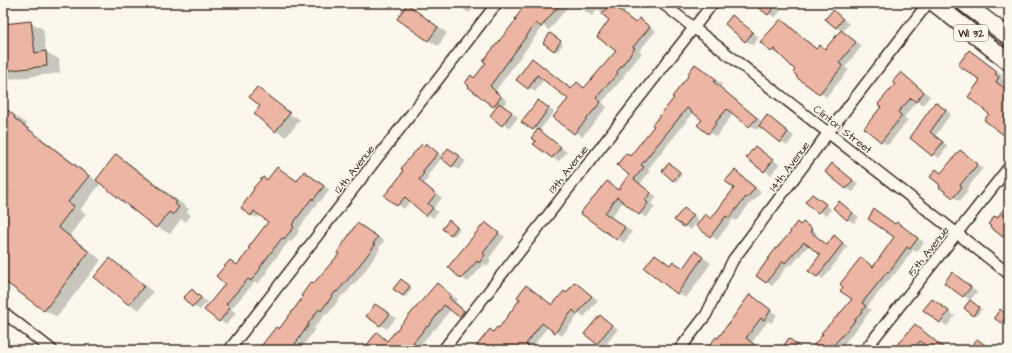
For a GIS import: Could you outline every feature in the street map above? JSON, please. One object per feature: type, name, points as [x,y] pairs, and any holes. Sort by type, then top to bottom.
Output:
[{"type":"main road","name":"WI 32","points":[[934,3],[1009,62]]},
{"type":"main road","name":"WI 32","points":[[964,3],[1009,38]]},
{"type":"street","name":"12th Avenue","points":[[229,350],[497,3]]},
{"type":"street","name":"Clinton Street","points":[[662,3],[1009,274]]},
{"type":"street","name":"13th Avenue","points":[[443,350],[713,3]]},
{"type":"street","name":"14th Avenue","points":[[679,350],[706,315],[733,260],[928,3]]},
{"type":"street","name":"15th Avenue","points":[[865,350],[1009,167]]},
{"type":"street","points":[[3,312],[52,350]]},
{"type":"building","points":[[526,3],[561,3],[541,27],[536,23],[490,86],[501,97],[493,107],[465,83],[471,75],[474,78],[486,63],[483,61],[516,20],[515,19]]},
{"type":"building","points":[[611,3],[635,23],[639,18],[650,27],[633,47],[635,48],[617,72],[618,73],[596,98],[601,102],[574,134],[553,117],[568,99],[537,75],[528,89],[516,80],[532,58],[571,89],[577,82],[584,88],[616,51],[597,37],[609,20],[602,14]]},
{"type":"building","points":[[752,3],[777,3],[768,15]]},
{"type":"building","points":[[407,4],[438,27],[428,41],[397,19]]},
{"type":"building","points":[[833,10],[843,19],[836,28],[825,19]]},
{"type":"building","points":[[732,15],[753,32],[745,42],[725,24]]},
{"type":"building","points":[[781,19],[816,49],[820,45],[825,49],[841,30],[856,42],[839,63],[843,66],[819,94],[796,77],[797,76],[793,72],[795,70],[774,49],[771,52],[760,42]]},
{"type":"building","points":[[31,21],[35,53],[46,51],[47,66],[3,71],[3,24]]},
{"type":"building","points":[[550,33],[561,41],[554,51],[543,43]]},
{"type":"building","points":[[969,50],[997,71],[995,74],[999,77],[996,82],[1009,91],[1009,139],[984,120],[989,114],[968,97],[980,80],[958,65]]},
{"type":"building","points":[[695,64],[716,79],[714,82],[757,118],[749,127],[727,109],[708,134],[697,125],[702,120],[687,108],[641,165],[644,167],[634,179],[651,193],[645,200],[648,203],[639,215],[617,197],[605,213],[625,227],[617,240],[580,213],[607,181],[618,190],[629,175],[617,165],[626,153],[630,156],[654,126],[652,125],[674,98],[672,97],[690,74],[688,73]]},
{"type":"building","points":[[901,72],[924,92],[916,102],[911,98],[898,112],[902,116],[881,142],[864,128],[881,107],[878,104],[895,84],[892,82]]},
{"type":"building","points":[[257,87],[290,113],[275,132],[254,114],[260,106],[249,97]]},
{"type":"building","points":[[538,100],[549,108],[533,130],[521,122]]},
{"type":"building","points":[[935,102],[946,110],[930,132],[943,142],[932,156],[910,138]]},
{"type":"building","points":[[499,103],[512,112],[502,126],[490,116]]},
{"type":"building","points":[[3,106],[15,116],[14,118],[89,176],[68,202],[74,206],[58,227],[89,252],[44,311],[3,280],[3,198],[9,190],[3,186]]},
{"type":"building","points":[[767,115],[788,132],[780,143],[759,126]]},
{"type":"building","points":[[538,129],[561,147],[552,158],[533,144],[536,141],[531,138]]},
{"type":"building","points":[[426,143],[438,153],[422,172],[424,173],[419,180],[436,194],[428,204],[433,208],[426,216],[405,197],[397,206],[384,196],[401,175],[403,170],[401,169],[404,164],[422,144],[424,146]]},
{"type":"building","points":[[755,146],[773,160],[764,172],[746,158]]},
{"type":"building","points":[[448,148],[460,156],[452,167],[441,158]]},
{"type":"building","points":[[960,150],[978,164],[960,185],[962,187],[953,198],[939,187],[940,185],[930,177],[936,169],[941,173]]},
{"type":"building","points":[[116,154],[177,202],[175,204],[179,207],[173,215],[169,212],[156,228],[96,180]]},
{"type":"building","points":[[669,163],[680,172],[673,181],[662,171]]},
{"type":"building","points":[[832,163],[853,180],[846,189],[825,172]]},
{"type":"building","points":[[277,167],[297,181],[304,171],[324,186],[313,200],[312,198],[292,225],[294,227],[284,239],[282,238],[251,281],[248,279],[226,304],[230,308],[219,322],[204,310],[225,284],[216,276],[230,260],[237,265],[268,222],[254,211],[251,216],[241,208],[254,189],[253,188],[263,177],[267,180]]},
{"type":"building","points":[[735,170],[755,188],[729,218],[726,216],[710,237],[696,226],[705,214],[711,219],[734,188],[725,181]]},
{"type":"building","points":[[812,194],[826,204],[818,213],[805,202]]},
{"type":"building","points":[[839,201],[853,213],[847,220],[833,208]]},
{"type":"building","points":[[1009,202],[1009,240],[1004,236],[1003,237],[988,224],[995,216],[997,218]]},
{"type":"building","points":[[684,208],[694,215],[684,227],[674,220]]},
{"type":"building","points":[[874,209],[895,224],[897,222],[918,238],[910,249],[907,247],[889,272],[888,271],[862,303],[866,306],[829,350],[810,350],[823,334],[821,333],[852,299],[840,291],[843,287],[840,284],[861,257],[873,267],[894,237],[868,219]]},
{"type":"building","points":[[449,220],[457,227],[451,235],[442,229]]},
{"type":"building","points":[[485,222],[499,233],[483,253],[485,255],[479,263],[477,261],[461,279],[448,267]]},
{"type":"building","points":[[797,222],[800,225],[803,222],[812,229],[810,231],[827,245],[834,235],[843,243],[817,277],[808,271],[820,255],[804,242],[785,263],[783,261],[766,283],[756,276],[773,252],[791,232],[790,231]]},
{"type":"building","points":[[357,223],[378,237],[373,244],[375,245],[355,271],[337,292],[336,291],[321,311],[319,309],[291,350],[258,350],[276,327],[279,329],[303,297],[301,296],[311,282],[313,284],[339,254],[337,253]]},
{"type":"building","points":[[695,251],[703,257],[677,294],[644,268],[655,254],[670,265],[673,261],[683,268]]},
{"type":"building","points":[[110,258],[144,286],[129,305],[94,277]]},
{"type":"building","points":[[952,272],[971,287],[963,297],[944,283]]},
{"type":"building","points":[[401,279],[410,286],[403,296],[393,289]]},
{"type":"building","points":[[575,282],[592,296],[577,314],[573,310],[555,333],[542,323],[526,344],[534,350],[473,350],[490,329],[493,332],[497,327],[499,328],[520,299],[517,297],[526,285],[552,305],[564,291],[566,293]]},
{"type":"building","points":[[437,283],[451,295],[449,298],[464,311],[459,317],[444,305],[428,327],[427,326],[407,350],[363,350],[377,332],[387,341]]},
{"type":"building","points":[[192,289],[201,298],[192,307],[183,298]]},
{"type":"building","points":[[750,294],[771,310],[764,320],[761,318],[746,338],[761,350],[706,350],[716,337],[718,338]]},
{"type":"building","points":[[932,299],[949,311],[940,323],[923,310]]},
{"type":"building","points":[[970,300],[979,307],[973,316],[964,308]]},
{"type":"building","points":[[375,304],[390,314],[380,326],[366,316]]},
{"type":"building","points":[[1000,309],[1007,315],[1001,323],[994,318]]},
{"type":"building","points":[[600,315],[612,325],[597,344],[584,334]]},
{"type":"building","points":[[915,324],[946,350],[931,350],[920,341],[912,350],[893,350]]},
{"type":"building","points":[[789,338],[803,350],[789,350],[784,345]]},
{"type":"building","points":[[977,339],[992,350],[969,350]]}]
